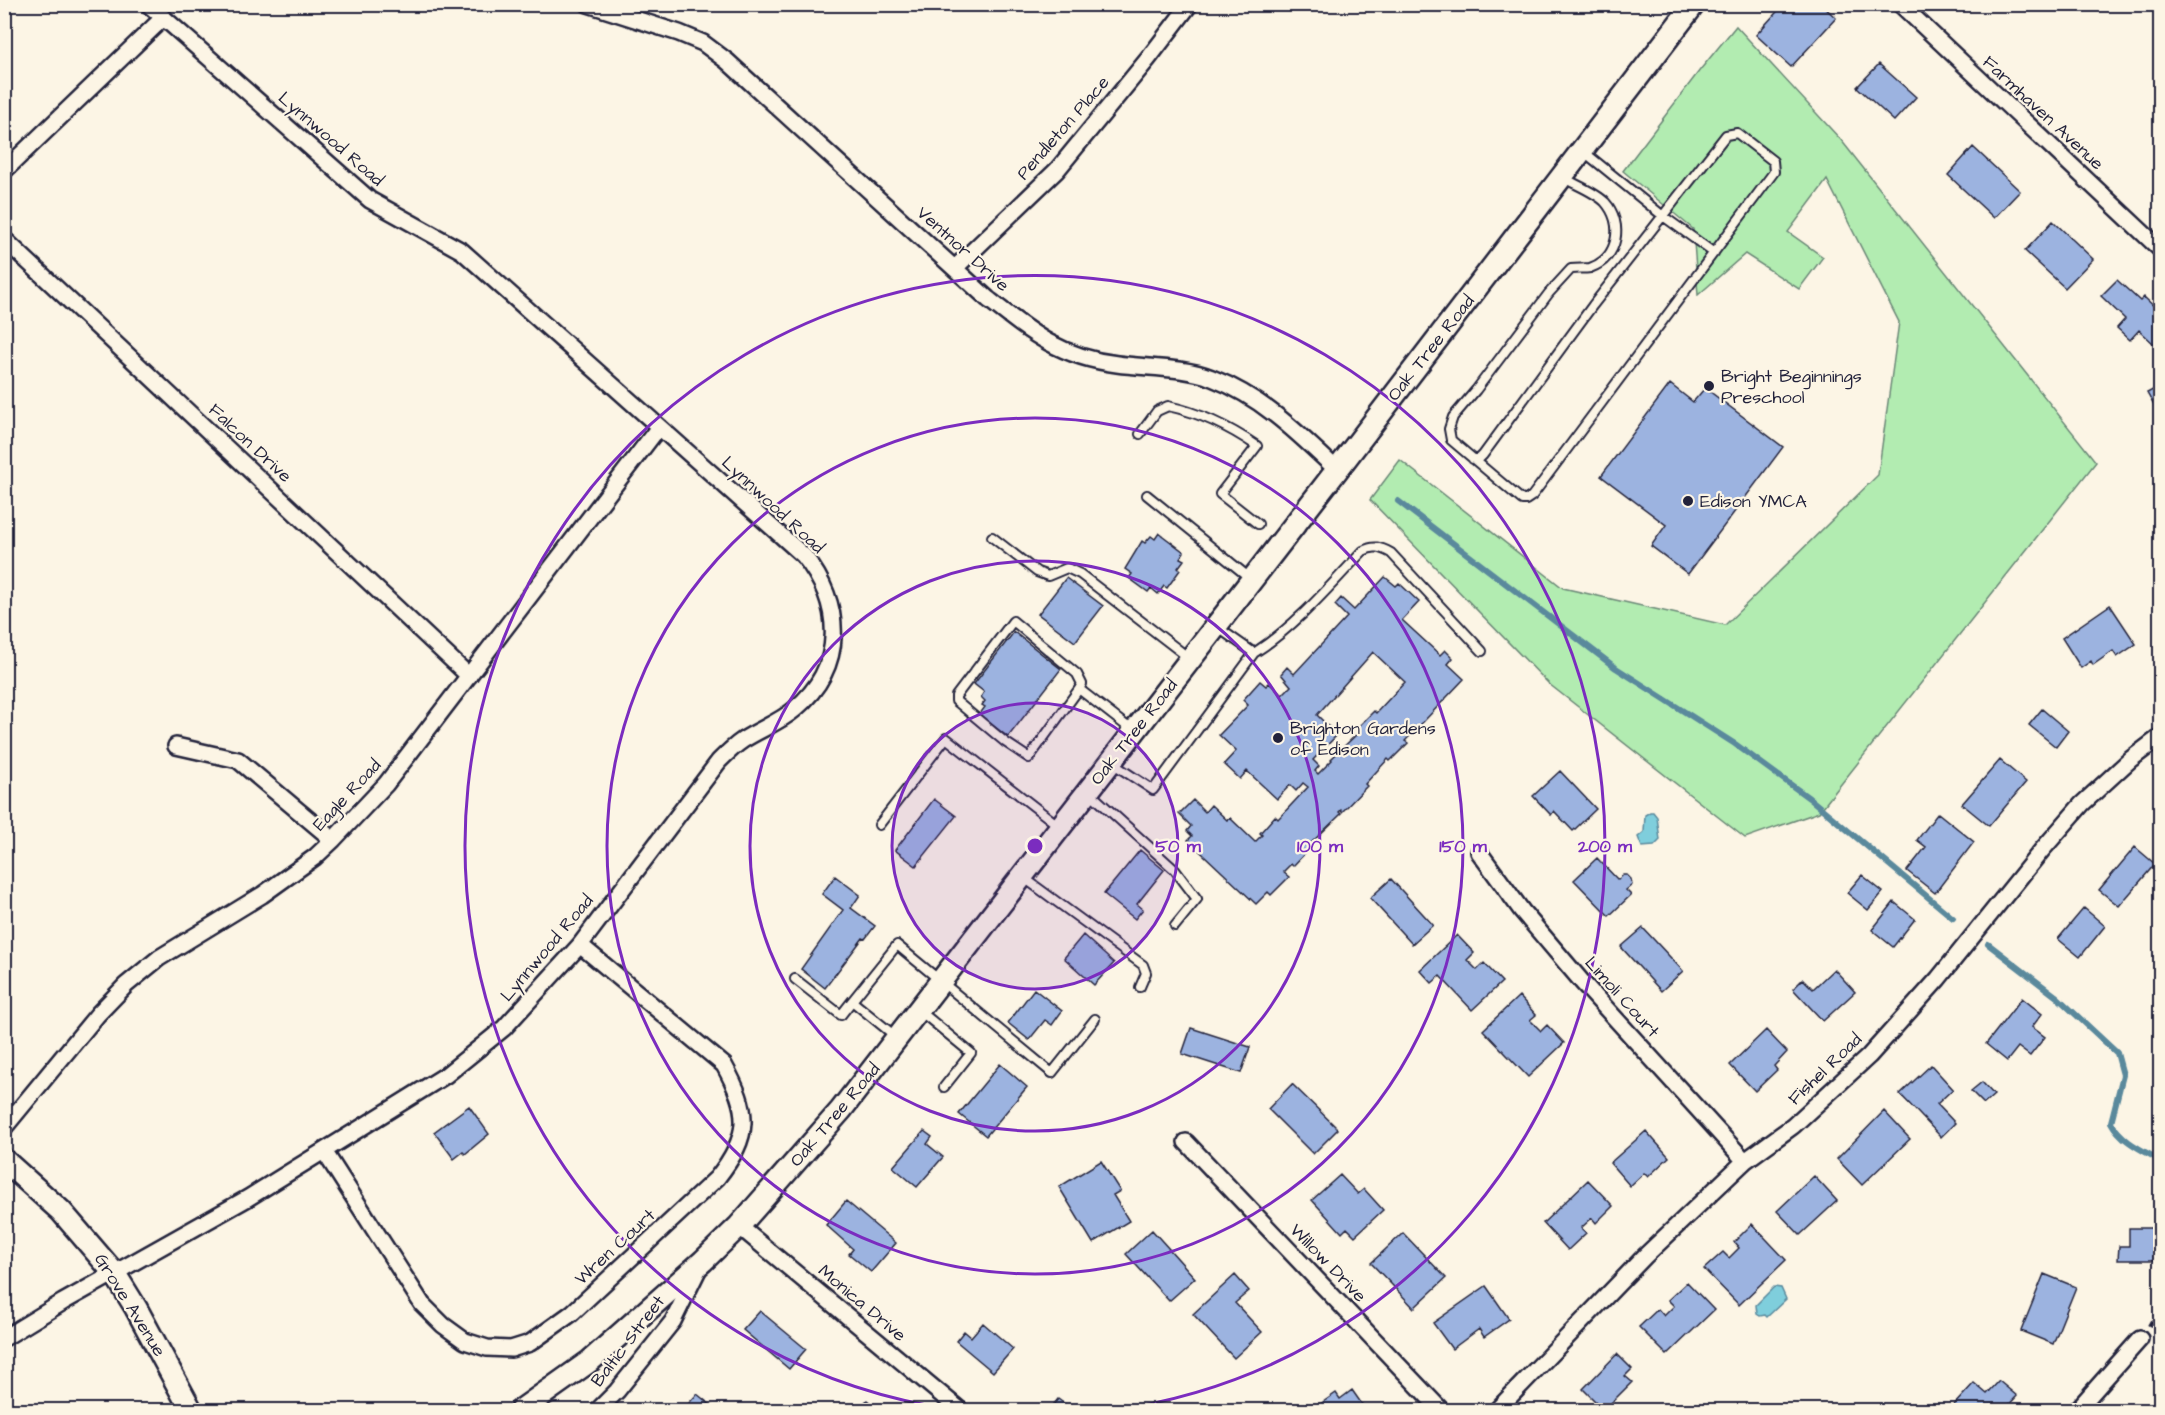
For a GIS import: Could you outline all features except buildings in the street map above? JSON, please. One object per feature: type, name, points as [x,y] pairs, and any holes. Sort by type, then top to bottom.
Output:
[{"type":"main road","name":"Oak Tree Road","points":[[521,1410],[590,1361],[703,1261],[739,1226],[841,1110],[1216,627],[1694,4]]},
{"type":"main road","name":"Grove Avenue","points":[[4,1160],[61,1211],[115,1274],[191,1410]]},
{"type":"street","name":"Lynnwood Road","points":[[4,1338],[63,1302],[248,1198],[324,1151],[446,1075],[504,1028],[580,945],[719,762],[742,741],[794,710],[810,695],[826,667],[833,636],[832,614],[827,593],[818,573],[804,556],[462,251],[370,200],[148,4]]},
{"type":"street","name":"Ventnor Drive","points":[[588,4],[703,43],[727,61],[988,299],[1031,333],[1062,351],[1115,364],[1158,368],[1210,377],[1243,393],[1283,419],[1337,470]]},
{"type":"street","name":"Pendleton Place","points":[[955,268],[1057,170],[1190,4]]},
{"type":"street","name":"Farmhaven Avenue","points":[[1900,4],[2160,249]]},
{"type":"street","points":[[4,171],[163,18]]},
{"type":"street","name":"Falcon Drive","points":[[4,238],[469,676]]},
{"type":"street","name":"Eagle Road","points":[[4,1128],[98,1014],[126,985],[159,958],[262,895],[315,857],[386,784],[659,427]]},
{"type":"street","name":"Fishel Road","points":[[1497,1410],[1644,1256],[1745,1161],[1793,1126],[1869,1056],[1938,979],[2082,804],[2131,759],[2160,737]]},
{"type":"street","points":[[176,746],[238,760],[333,840]]},
{"type":"street","name":"Limoli Court","points":[[1479,852],[1522,911],[1583,983],[1745,1161]]},
{"type":"street","name":"Wren Court","points":[[324,1151],[423,1304],[443,1325],[465,1341],[487,1348],[511,1349],[530,1343],[572,1313],[717,1178],[732,1158],[743,1130],[743,1110],[738,1089],[724,1065],[580,945]]},
{"type":"street","name":"Willow Drive","points":[[1186,1142],[1441,1410]]},
{"type":"street","name":"Monica Drive","points":[[739,1226],[960,1410]]},
{"type":"street","name":"Baltic Street","points":[[598,1410],[617,1391],[673,1322],[703,1261]]},
{"type":"street","points":[[2077,1410],[2140,1339]]},
{"type":"lane","points":[[1473,459],[1483,456],[1593,305],[1726,135],[1737,133],[1773,161],[1774,172],[1532,496],[1522,500],[1473,459],[1451,440],[1449,429],[1453,417],[1549,293],[1571,269],[1589,268],[1607,259],[1616,241],[1618,225],[1613,213],[1603,200],[1562,177]]},
{"type":"lane","points":[[1582,151],[1663,216],[1714,253]]},
{"type":"lane","points":[[1140,434],[1157,411],[1168,406],[1204,415],[1234,430],[1257,446],[1220,494],[1258,524]]},
{"type":"lane","points":[[1147,495],[1252,580]]},
{"type":"lane","points":[[992,537],[1037,572],[1048,576],[1067,568],[1080,574],[1191,659]]},
{"type":"lane","points":[[1111,762],[1153,790],[1254,653],[1277,639],[1363,551],[1372,547],[1381,547],[1391,553],[1482,651]]},
{"type":"lane","points":[[1013,621],[1077,674],[1082,684],[1079,689],[1029,758],[1005,742],[956,701],[956,696],[1013,621]]},
{"type":"lane","points":[[1216,627],[1254,653]]},
{"type":"lane","points":[[1079,689],[1134,732]]},
{"type":"lane","points":[[879,825],[946,738],[1060,827]]},
{"type":"lane","points":[[1088,791],[1175,870],[1197,899],[1175,926]]},
{"type":"lane","points":[[1022,876],[1143,964],[1146,973],[1140,987]]},
{"type":"lane","points":[[795,979],[841,1015],[897,945],[1052,1073],[1095,1019]]},
{"type":"lane","points":[[852,1001],[897,1038]]},
{"type":"lane","points":[[918,1010],[971,1053],[944,1087]]},
{"type":"path","points":[[2140,1339],[2160,1307]]},
{"type":"green space","points":[[1736,26],[1841,140],[2096,462],[1819,812],[1745,838],[1549,684],[1370,500],[1400,460],[1563,588],[1725,625],[1878,475],[1899,322],[1827,180],[1788,232],[1823,257],[1799,289],[1745,254],[1698,295],[1693,229],[1623,171]]},
{"type":"water","points":[[1650,812],[1657,817],[1660,840],[1654,846],[1642,847],[1638,837],[1644,832],[1645,815]]},
{"type":"water","points":[[1774,1287],[1781,1288],[1786,1299],[1767,1317],[1760,1316],[1757,1314],[1756,1305]]},
{"type":"waterway","points":[[1398,501],[1616,668],[1735,744],[1809,798],[1953,918]]},
{"type":"waterway","points":[[1988,944],[2057,997],[2117,1053],[2123,1075],[2111,1122],[2126,1140],[2160,1160]]},
{"type":"place","name":"Bright Beginnings Preschool","points":[[1709,386]]},
{"type":"place","name":"Edison YMCA","points":[[1688,501]]},
{"type":"place","name":"Brighton Gardens of Edison","points":[[1278,738]]}]
